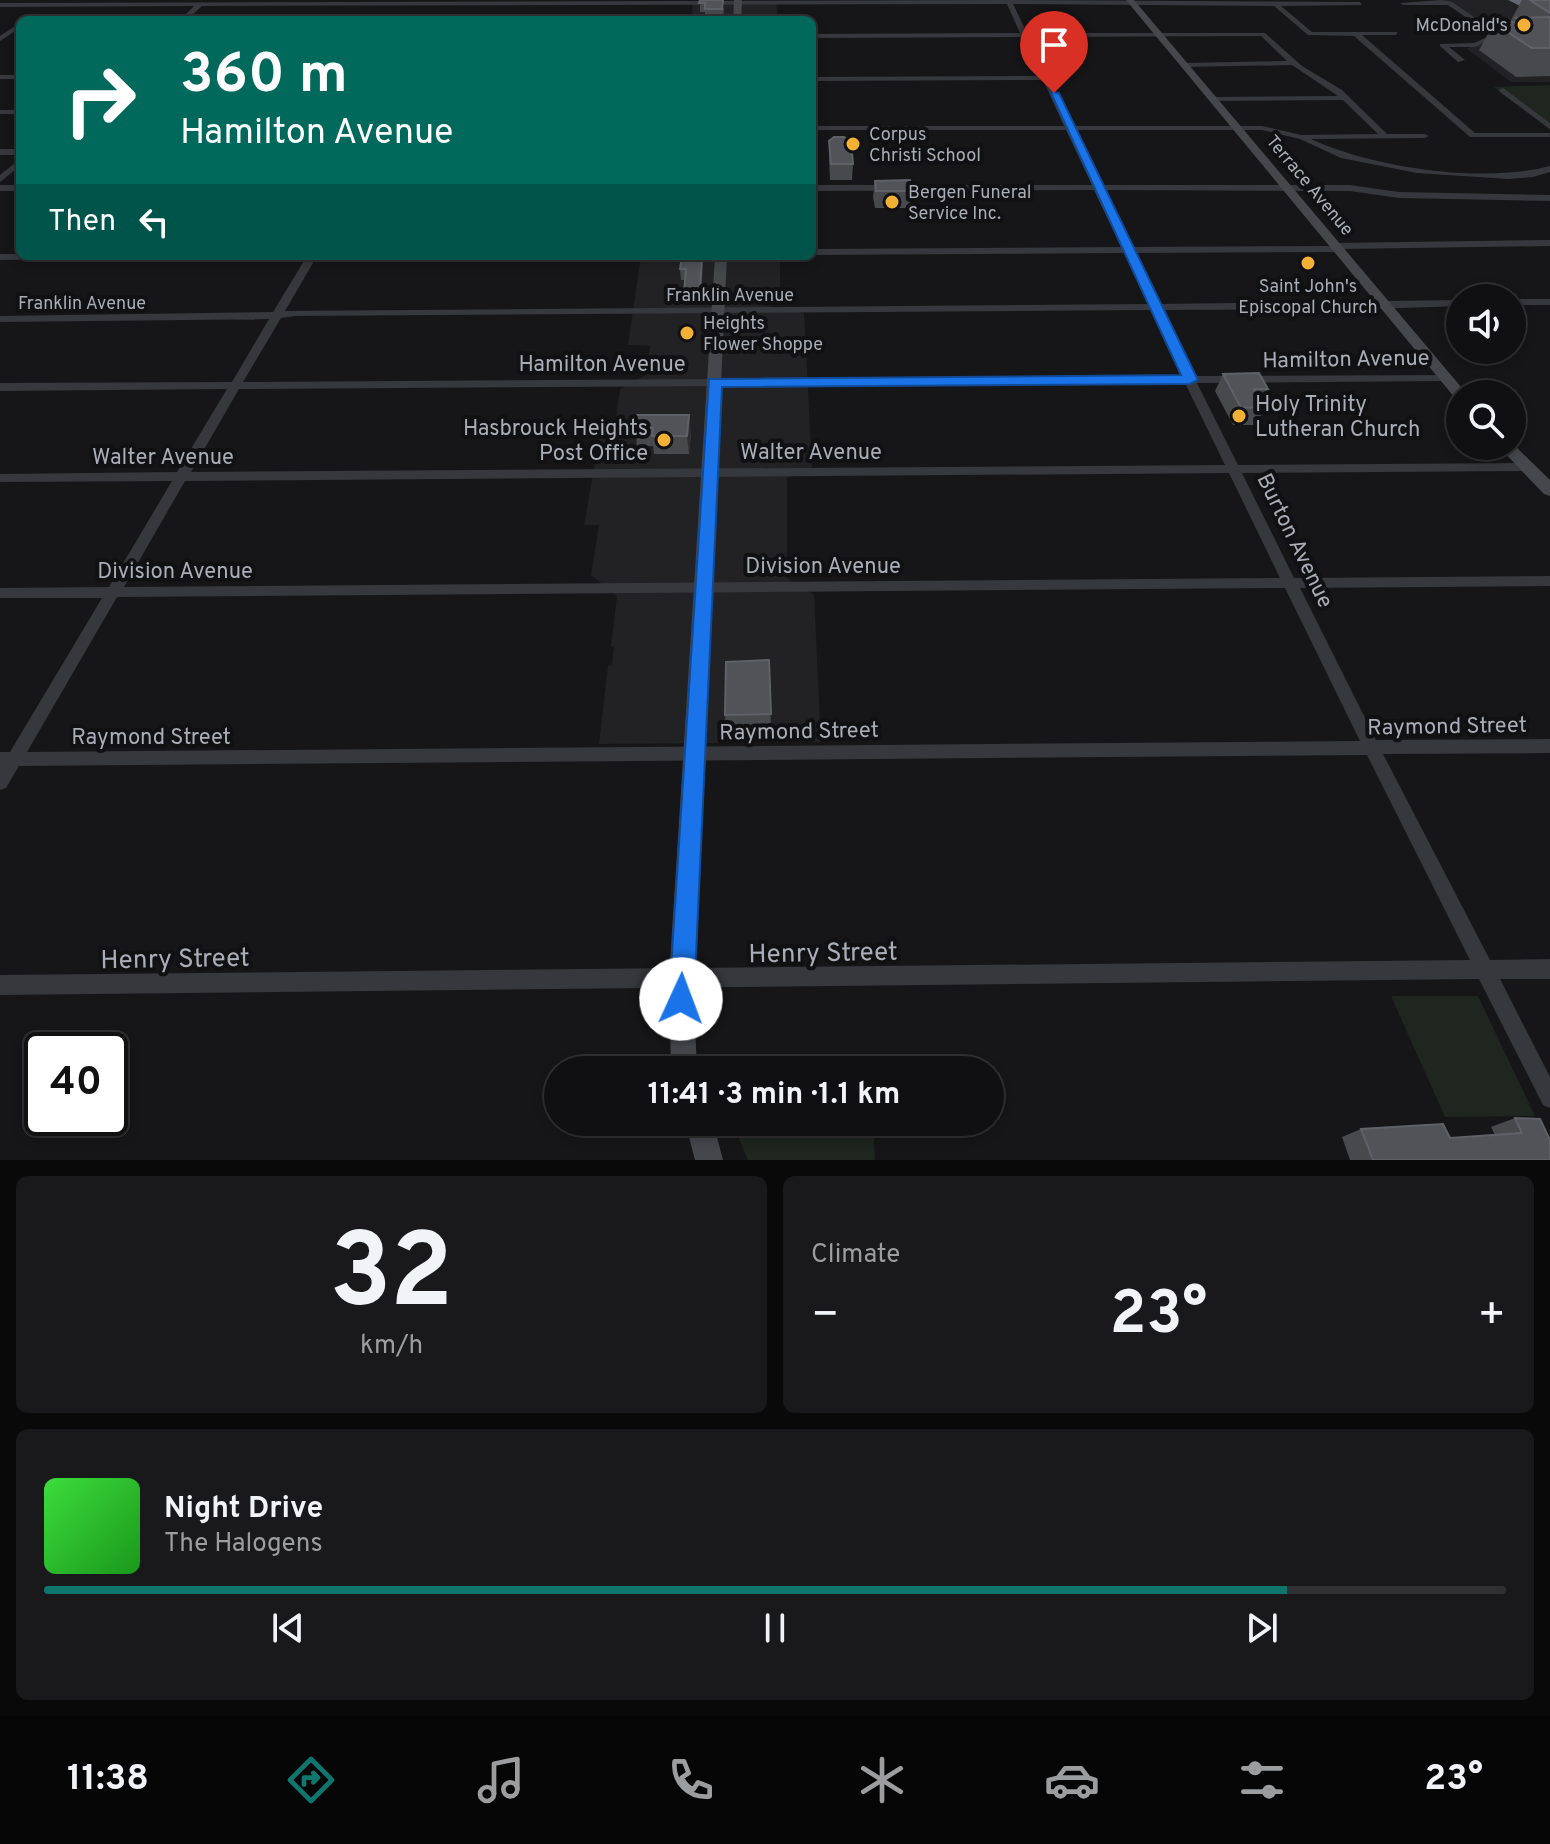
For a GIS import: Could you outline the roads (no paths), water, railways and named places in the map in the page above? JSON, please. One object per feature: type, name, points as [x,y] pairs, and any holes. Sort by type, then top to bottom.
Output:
[{"type":"highway","points":[[1514,0],[1550,18]]},
{"type":"highway","points":[[1526,0],[1550,12]]},
{"type":"main road","name":"Terrace Avenue","points":[[1132,2],[1445,378]]},
{"type":"main road","points":[[684,1056],[681,979],[721,260]]},
{"type":"main road","points":[[1520,460],[1550,490]]},
{"type":"main road","points":[[704,1136],[711,1156]]},
{"type":"street","points":[[0,5],[1009,1],[1360,4]]},
{"type":"street","name":"Burton Avenue","points":[[1009,1],[1070,128],[1104,188],[1126,250],[1290,583],[1550,1098]]},
{"type":"street","points":[[187,16],[203,2]]},
{"type":"street","points":[[463,12],[469,2]]},
{"type":"street","points":[[1273,2],[1310,34],[1396,33]]},
{"type":"street","points":[[1403,3],[1447,2],[1497,35],[1475,45],[1442,45],[1461,60]]},
{"type":"street","points":[[1437,23],[1474,19]]},
{"type":"street","points":[[1355,33],[1473,135],[1550,135]]},
{"type":"street","points":[[816,36],[1263,34],[1294,63],[1345,98],[1386,137]]},
{"type":"street","points":[[1185,65],[1294,63]]},
{"type":"street","points":[[816,79],[1046,78]]},
{"type":"street","points":[[1503,90],[1550,127]]},
{"type":"street","points":[[1213,99],[1345,98]]},
{"type":"street","points":[[816,128],[1279,130],[1345,157],[1413,170],[1510,175],[1535,174],[1550,169]]},
{"type":"street","points":[[1301,137],[1425,136]]},
{"type":"street","points":[[0,179],[16,165]]},
{"type":"street","points":[[816,188],[1286,187],[1347,188],[1407,195],[1550,198]]},
{"type":"street","points":[[816,252],[1550,243]]},
{"type":"street","points":[[0,783],[7,759],[114,592],[310,260]]},
{"type":"street","points":[[1526,302],[1550,302]]},
{"type":"street","name":"Franklin Avenue","points":[[0,319],[1446,303]]},
{"type":"street","name":"Hamilton Avenue","points":[[0,387],[1445,378]]},
{"type":"street","name":"Walter Avenue","points":[[0,478],[1527,467]]},
{"type":"street","name":"Division Avenue","points":[[0,593],[1550,581]]},
{"type":"street","name":"Raymond Street","points":[[7,759],[1550,746]]},
{"type":"street","name":"Henry Street","points":[[0,985],[1550,969]]},
{"type":"place","name":"McDonald's","points":[[1524,25]]},
{"type":"place","name":"Corpus Christi School","points":[[853,144]]},
{"type":"place","name":"Bergen Funeral Service Inc.","points":[[892,202]]},
{"type":"place","name":"Saint John's Episcopal Church","points":[[1308,263]]},
{"type":"place","name":"Heights Flower Shoppe","points":[[687,333]]},
{"type":"place","name":"Holy Trinity Lutheran Church","points":[[1239,416]]},
{"type":"place","name":"Hasbrouck Heights Post Office","points":[[664,440]]}]
